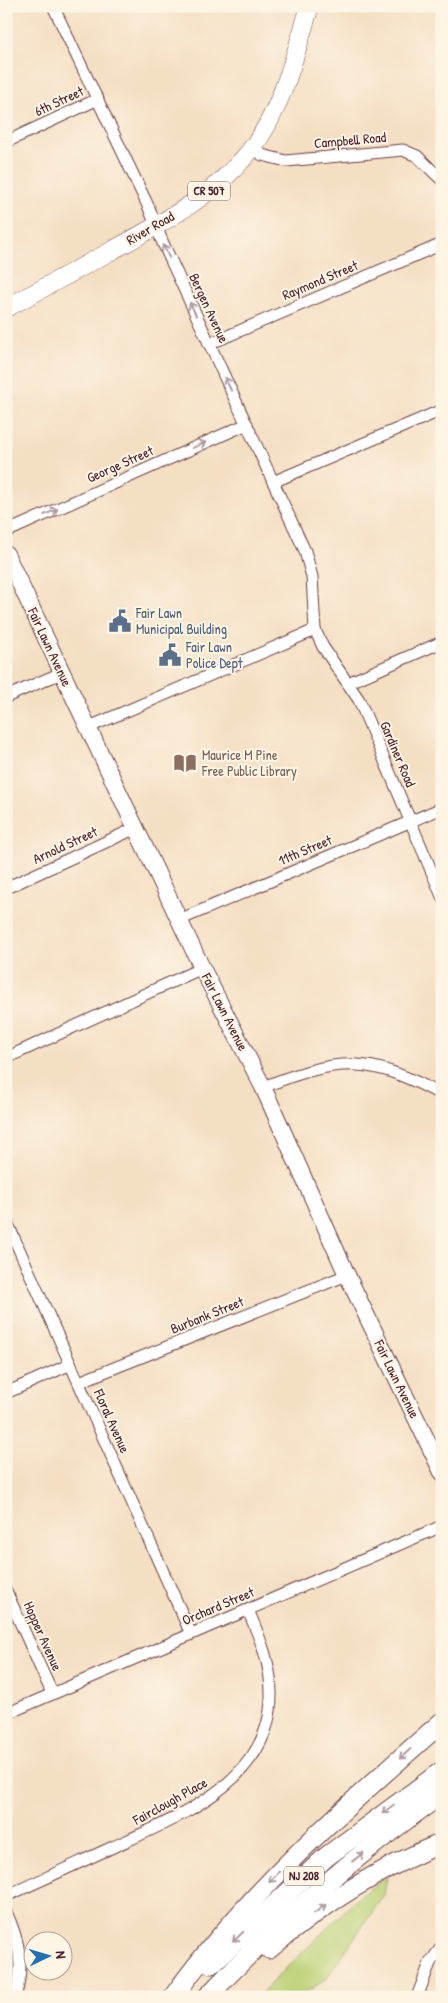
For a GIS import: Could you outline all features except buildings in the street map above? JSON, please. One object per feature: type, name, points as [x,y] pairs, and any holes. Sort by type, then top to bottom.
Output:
[{"type":"highway","points":[[173,1997],[236,1917],[291,1858],[442,1722]]},
{"type":"highway","name":"NJ 208","points":[[179,1997],[252,1923],[326,1857],[442,1771]]},
{"type":"highway","name":"NJ 208","points":[[207,1997],[266,1937],[323,1885],[375,1843],[442,1794]]},
{"type":"highway","points":[[216,1997],[277,1942],[327,1904],[380,1872],[442,1843]]},
{"type":"main road","name":"River Road","points":[[6,308],[156,226],[198,199],[218,183],[254,147],[282,91],[310,6]]},
{"type":"main road","name":"Fair Lawn Avenue","points":[[6,554],[202,968],[263,1087],[347,1275],[437,1450],[442,1472]]},
{"type":"street","name":"Bergen Avenue","points":[[53,6],[98,100],[310,564],[315,630]]},
{"type":"street","name":"6th Street","points":[[6,142],[98,100]]},
{"type":"street","name":"Campbell Road","points":[[254,147],[262,155],[286,161],[402,150],[417,156],[442,180]]},
{"type":"street","name":"Raymond Street","points":[[209,344],[442,244]]},
{"type":"street","points":[[273,482],[442,410]]},
{"type":"street","name":"George Street","points":[[6,532],[246,424]]},
{"type":"street","points":[[87,728],[315,630]]},
{"type":"street","name":"Gardiner Road","points":[[315,630],[323,646],[359,700],[442,896]]},
{"type":"street","points":[[348,682],[442,642]]},
{"type":"street","points":[[6,697],[62,673]]},
{"type":"street","name":"11th Street","points":[[179,920],[442,808]]},
{"type":"street","name":"Arnold Street","points":[[6,888],[136,828]]},
{"type":"street","points":[[6,1058],[202,968]]},
{"type":"street","points":[[263,1087],[307,1070],[348,1065],[385,1069],[418,1082],[441,1094]]},
{"type":"street","name":"Floral Avenue","points":[[6,1220],[191,1634]]},
{"type":"street","name":"Burbank Street","points":[[79,1382],[347,1275]]},
{"type":"street","points":[[6,1393],[71,1364]]},
{"type":"street","name":"Orchard Street","points":[[6,1714],[442,1526]]},
{"type":"street","name":"Hopper Avenue","points":[[6,1591],[52,1693]]},
{"type":"street","name":"Fairclough Place","points":[[6,1896],[183,1814],[219,1790],[248,1762],[265,1730],[271,1694],[266,1657],[248,1610]]},
{"type":"street","points":[[6,1912],[17,1940],[20,1957],[20,1975],[15,1997]]},
{"type":"street","points":[[417,1997],[430,1963],[440,1949]]},
{"type":"green space","points":[[387,1877],[384,1895],[326,1979],[299,1997],[257,1997],[362,1894]]},
{"type":"place","name":"Fair Lawn Municipal Building","points":[[120,621]]},
{"type":"place","name":"Fair Lawn Police Dept","points":[[170,655]]},
{"type":"place","name":"Maurice M Pine Free Public Library","points":[[185,763]]}]
